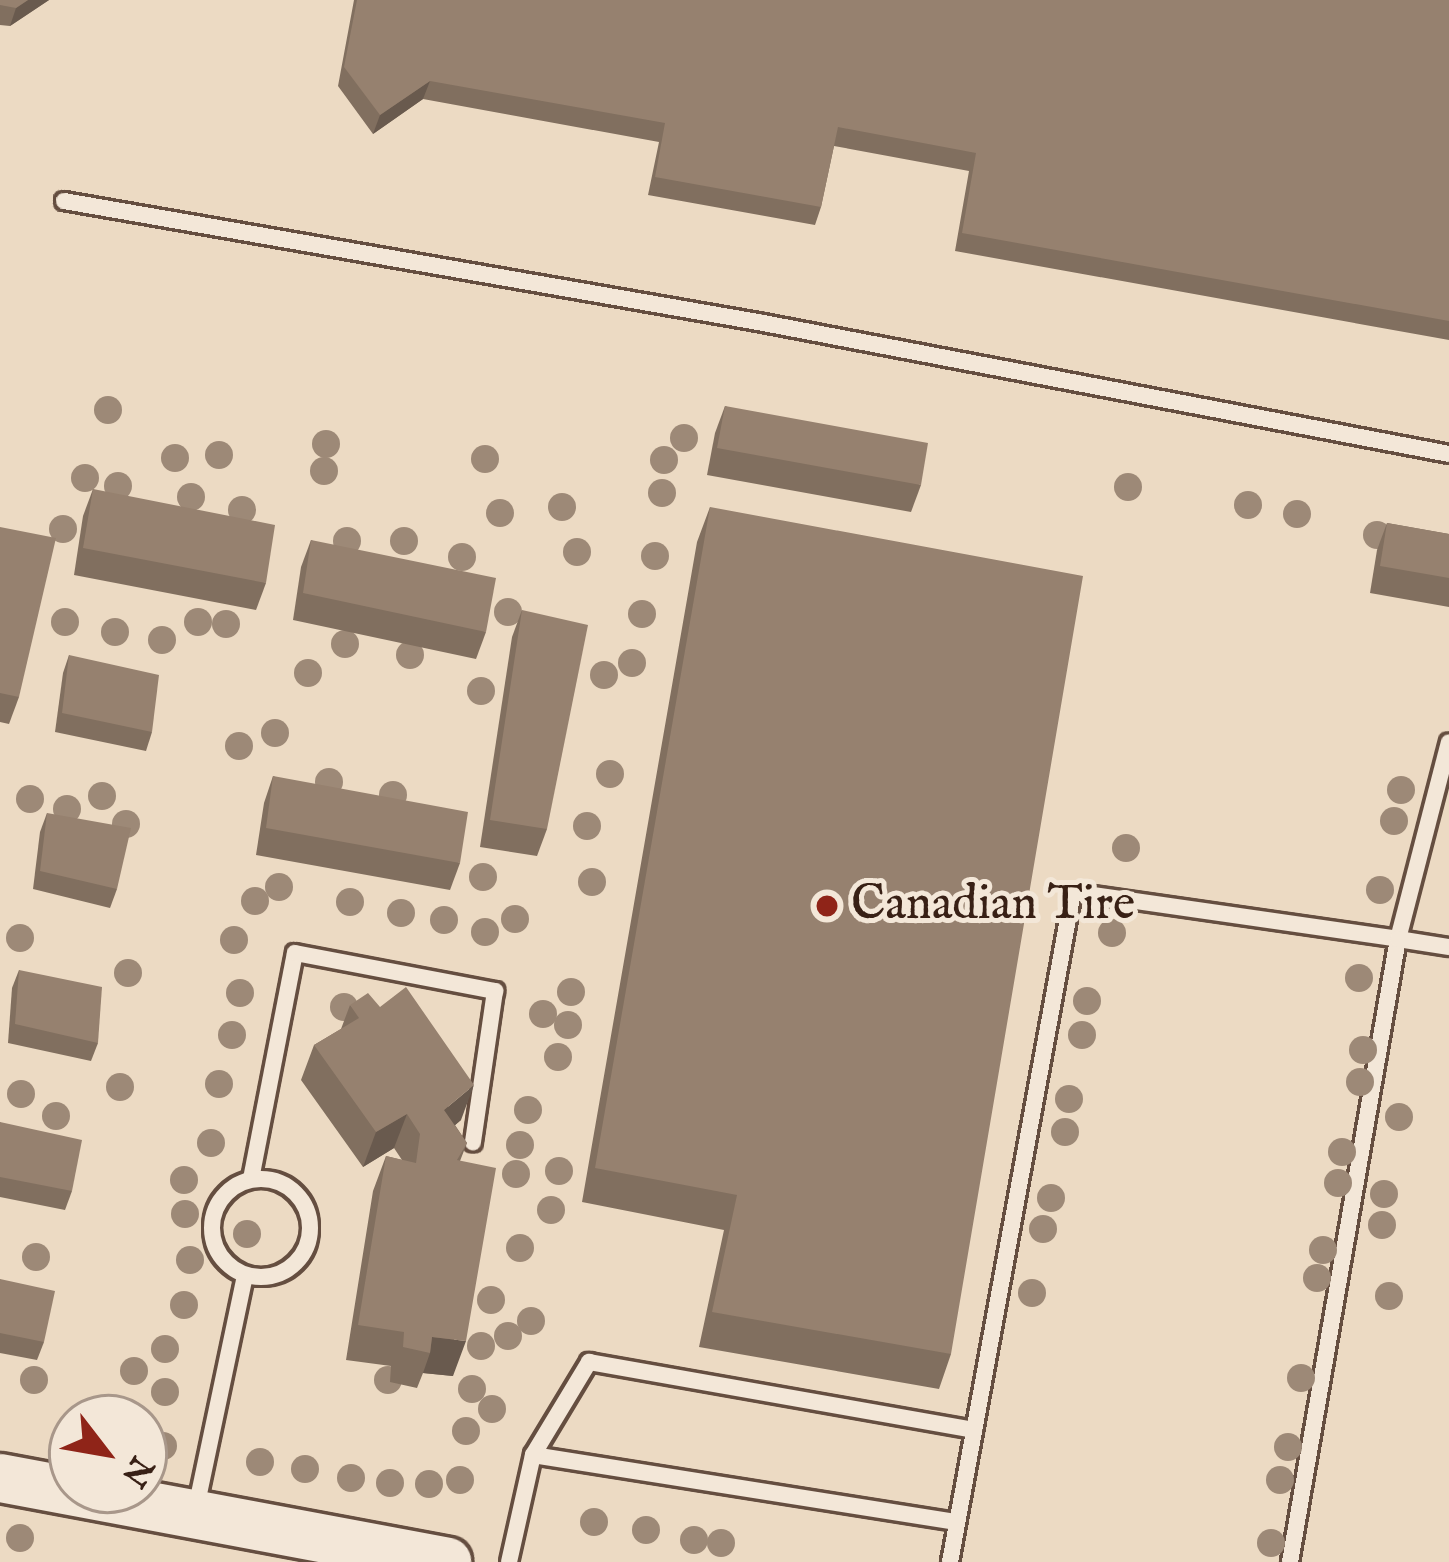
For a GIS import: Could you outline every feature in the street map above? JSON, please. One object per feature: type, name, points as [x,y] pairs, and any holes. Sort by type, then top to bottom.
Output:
[{"type":"street","points":[[0,1478],[447,1562]]},
{"type":"lane","points":[[64,201],[758,322],[1449,454]]},
{"type":"lane","points":[[1290,1562],[1399,939],[1449,742]]},
{"type":"lane","points":[[950,1562],[1072,892],[1449,947]]},
{"type":"lane","points":[[251,1179],[295,953],[495,991],[472,1142]]},
{"type":"lane","points":[[251,1179],[278,1180],[292,1188],[310,1216],[307,1248],[285,1271],[245,1274],[216,1250],[212,1217],[230,1189],[251,1179]]},
{"type":"lane","points":[[195,1514],[245,1274]]},
{"type":"lane","points":[[509,1562],[533,1455],[589,1362],[974,1430]]},
{"type":"lane","points":[[533,1455],[957,1522]]},
{"type":"building","points":[[0,0],[28,0],[16,8],[0,5]]},
{"type":"building","points":[[357,0],[1449,0],[1449,321],[962,233],[976,153],[838,127],[821,207],[655,177],[665,123],[430,81],[380,115],[344,67]]},
{"type":"building","points":[[725,406],[928,443],[921,485],[717,448]]},
{"type":"building","points":[[93,489],[275,525],[266,583],[83,548]]},
{"type":"building","name":"Canadian Tire","points":[[710,507],[1083,576],[951,1354],[712,1312],[737,1195],[595,1168]]},
{"type":"building","points":[[1387,523],[1449,534],[1449,578],[1380,566]]},
{"type":"building","points":[[0,527],[56,538],[19,697],[0,693]]},
{"type":"building","points":[[311,540],[496,578],[486,632],[303,593]]},
{"type":"building","points":[[522,610],[588,625],[547,829],[490,820]]},
{"type":"building","points":[[69,655],[159,675],[152,732],[62,713]]},
{"type":"building","points":[[273,776],[468,812],[460,863],[266,828]]},
{"type":"building","points":[[47,813],[131,828],[117,889],[40,871]]},
{"type":"building","points":[[19,970],[102,987],[98,1043],[15,1024]]},
{"type":"building","points":[[406,987],[474,1085],[444,1110],[467,1143],[457,1160],[496,1168],[466,1341],[432,1337],[430,1353],[403,1347],[404,1332],[358,1325],[386,1156],[416,1163],[420,1134],[407,1114],[376,1132],[314,1045],[359,1018],[350,1005],[368,993],[380,1007]]},
{"type":"building","points":[[0,1122],[82,1140],[72,1191],[0,1177]]},
{"type":"building","points":[[0,1279],[55,1291],[44,1342],[0,1333]]},
{"type":"place","name":"Canadian Tire","points":[[827,906]]}]
